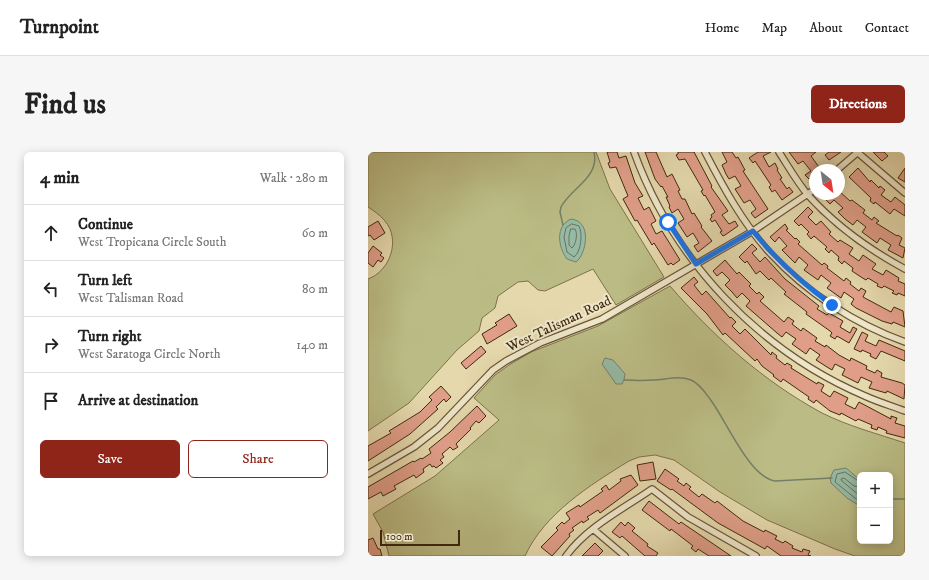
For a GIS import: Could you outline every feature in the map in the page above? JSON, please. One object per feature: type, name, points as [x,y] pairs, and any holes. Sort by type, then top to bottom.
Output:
[{"type":"street","points":[[634,152],[649,189],[668,222],[696,264],[721,294],[748,321],[801,362],[865,396],[905,411]]},
{"type":"street","points":[[705,152],[723,187],[753,231],[771,254],[804,284],[827,301],[861,322],[905,342]]},
{"type":"street","points":[[779,152],[808,194],[836,222],[875,252],[905,269]]},
{"type":"street","points":[[844,164],[857,152],[884,177],[905,193]]},
{"type":"street","name":"West Talisman Road","points":[[368,474],[414,447],[438,428],[493,370],[506,361],[540,343],[602,319],[753,231],[808,194]]},
{"type":"street","points":[[566,556],[577,541],[652,489],[688,517],[756,556]]},
{"type":"street","points":[[593,529],[625,556]]},
{"type":"shaded area","points":[[368,152],[596,152],[610,189],[664,277],[616,305],[593,269],[545,291],[538,290],[528,281],[518,282],[498,296],[495,308],[482,318],[479,331],[457,350],[409,403],[368,431],[368,279],[376,275],[387,262],[391,254],[392,237],[390,229],[385,221],[368,207]]},
{"type":"shaded area","points":[[670,286],[704,323],[740,357],[780,387],[832,418],[863,430],[905,443],[905,556],[855,556],[835,549],[767,520],[720,492],[674,460],[655,455],[639,457],[629,461],[584,491],[556,514],[544,527],[533,541],[525,556],[389,556],[383,532],[373,514],[435,476],[499,420],[474,398],[495,375],[531,352],[598,326]]},
{"type":"water","points":[[571,219],[578,221],[582,226],[586,239],[583,253],[576,262],[567,259],[560,243],[560,232],[562,227]]},
{"type":"water","points":[[605,358],[613,360],[625,374],[622,384],[616,384],[602,364]]},
{"type":"water","points":[[846,468],[857,477],[857,504],[847,498],[831,483],[830,478],[834,470]]},
{"type":"building","points":[[607,152],[617,152],[619,158],[626,156],[635,183],[643,196],[638,198],[644,210],[649,207],[656,221],[651,224],[656,234],[662,231],[680,260],[673,265],[671,263],[668,265],[654,243],[652,245],[637,220],[635,221],[623,199],[628,196],[616,167],[610,168]]},
{"type":"building","points":[[645,152],[656,152],[667,177],[672,174],[680,190],[678,191],[682,199],[685,199],[692,214],[694,213],[702,226],[701,227],[712,241],[698,252],[694,246],[699,243],[693,233],[687,237],[678,223],[684,219],[678,209],[672,213],[666,197],[668,197],[662,186],[661,187],[655,179]]},
{"type":"building","points":[[678,152],[694,152],[712,186],[711,187],[728,211],[722,215],[729,224],[735,221],[738,226],[725,235],[723,236],[720,232],[722,231],[715,220],[712,222],[710,219],[712,217],[711,215],[715,212],[701,191],[703,190],[685,159],[679,160],[676,155]]},
{"type":"building","points":[[722,152],[732,152],[736,158],[738,157],[745,170],[743,171],[768,209],[755,218],[751,213],[756,209],[750,200],[744,203],[735,189],[741,186],[735,176],[729,179],[726,174],[722,165],[727,162]]},
{"type":"building","points":[[758,152],[771,152],[763,156],[769,167],[775,163],[782,178],[780,179],[787,189],[789,187],[793,192],[782,200],[775,190],[772,192],[769,187],[771,185],[755,161],[753,163],[749,158]]},
{"type":"building","points":[[789,152],[816,152],[811,156],[817,164],[809,164],[809,168],[803,161],[798,164]]},
{"type":"building","points":[[829,152],[841,152],[829,160],[825,155]]},
{"type":"building","points":[[873,152],[884,152],[888,156],[882,161]]},
{"type":"building","points":[[858,168],[870,182],[871,180],[879,188],[880,186],[885,190],[881,195],[891,202],[895,197],[905,205],[905,216],[894,209],[890,214],[875,202],[874,204],[870,201],[871,198],[849,177]]},
{"type":"building","points":[[905,168],[905,182],[898,178]]},
{"type":"building","points":[[809,172],[809,179],[805,175]]},
{"type":"building","points":[[845,196],[850,201],[852,200],[865,210],[863,213],[872,220],[874,217],[879,221],[876,223],[902,238],[899,245],[905,248],[903,258],[888,250],[891,245],[880,238],[877,243],[862,232],[866,227],[857,220],[853,225],[845,219],[838,212],[843,208],[834,200],[845,200]]},
{"type":"building","points":[[826,200],[834,200],[830,204]]},
{"type":"building","points":[[808,207],[813,212],[808,217],[816,225],[821,221],[831,232],[829,234],[838,242],[840,240],[853,248],[849,254],[859,261],[863,255],[876,264],[872,269],[883,275],[886,270],[899,278],[898,281],[905,284],[905,296],[898,293],[897,295],[892,293],[894,291],[884,286],[882,288],[877,286],[878,284],[868,278],[866,280],[861,277],[852,271],[853,268],[844,261],[842,264],[838,260],[839,257],[831,250],[829,253],[825,249],[827,247],[814,236],[811,239],[807,234],[809,232],[801,224],[799,226],[794,221]]},
{"type":"building","points":[[378,221],[385,233],[374,240],[370,235],[368,236],[368,227]]},
{"type":"building","points":[[785,224],[788,229],[786,230],[800,242],[798,244],[822,265],[824,263],[828,266],[827,268],[844,281],[846,278],[851,282],[850,284],[859,291],[861,288],[866,291],[863,297],[891,312],[894,307],[903,311],[905,327],[893,322],[892,324],[882,321],[856,308],[851,304],[854,299],[844,292],[841,298],[827,288],[831,283],[821,275],[818,280],[804,270],[808,265],[799,257],[795,263],[782,250],[787,246],[779,237],[775,242],[770,237]]},
{"type":"building","points":[[752,244],[757,249],[752,253],[760,262],[765,257],[785,279],[819,306],[817,309],[827,315],[829,313],[843,321],[840,327],[850,333],[853,327],[857,329],[849,343],[837,336],[835,339],[830,336],[832,333],[830,331],[806,314],[807,312],[784,294],[786,292],[771,278],[769,280],[760,271],[756,274],[747,261],[745,263],[739,257]]},
{"type":"building","points":[[373,246],[382,253],[380,255],[384,258],[381,262],[378,260],[373,267],[368,263],[368,253]]},
{"type":"building","points":[[725,260],[737,274],[739,272],[751,284],[749,286],[757,294],[759,292],[764,297],[760,301],[784,322],[788,317],[794,321],[792,324],[801,331],[803,328],[817,338],[815,341],[825,347],[826,345],[850,361],[851,358],[867,366],[866,369],[875,373],[877,370],[882,373],[881,377],[902,383],[905,385],[904,399],[887,391],[886,393],[869,388],[872,382],[861,377],[858,383],[842,375],[845,369],[835,364],[832,370],[816,360],[820,355],[810,348],[806,354],[792,344],[796,339],[786,332],[782,337],[746,306],[750,301],[742,293],[737,298],[725,285],[730,280],[722,272],[717,276],[713,271]]},
{"type":"building","points":[[694,277],[698,282],[694,285],[702,295],[706,291],[730,318],[731,317],[736,322],[732,326],[740,334],[745,329],[771,355],[772,352],[777,356],[776,358],[785,365],[787,363],[792,366],[791,368],[817,384],[818,382],[824,385],[821,391],[830,397],[834,391],[848,398],[845,404],[855,409],[859,402],[891,419],[891,416],[897,418],[895,423],[905,426],[905,438],[886,433],[887,431],[878,427],[877,430],[871,428],[872,425],[858,419],[856,421],[841,413],[840,415],[830,411],[816,400],[814,403],[808,399],[809,397],[783,379],[781,382],[773,376],[774,375],[762,366],[757,359],[755,361],[725,333],[723,335],[707,314],[681,288]]},
{"type":"building","points":[[509,314],[517,326],[487,344],[482,334],[497,325],[495,323]]},
{"type":"building","points":[[862,332],[868,335],[865,341],[876,346],[879,340],[905,351],[905,361],[881,351],[876,359],[870,356],[871,354],[862,350],[861,352],[854,349]]},
{"type":"building","points":[[481,346],[486,352],[466,369],[461,363]]},
{"type":"building","points":[[441,386],[451,397],[446,402],[444,399],[436,407],[438,409],[410,434],[368,461],[368,446],[391,433],[389,431],[420,412],[432,400],[429,397]]},
{"type":"building","points":[[477,406],[486,416],[479,423],[476,421],[470,428],[471,429],[456,444],[458,447],[453,450],[450,447],[442,454],[444,457],[440,460],[443,463],[436,468],[434,466],[432,467],[430,464],[423,469],[424,472],[416,478],[414,475],[394,486],[396,489],[383,496],[381,492],[368,499],[368,487],[413,461],[422,459],[431,453],[429,449],[450,432]]},
{"type":"building","points":[[653,462],[656,479],[640,481],[637,465]]},
{"type":"building","points":[[665,469],[679,479],[677,481],[684,486],[686,483],[691,487],[689,489],[699,497],[702,494],[715,503],[717,501],[743,521],[764,532],[765,530],[777,536],[775,539],[783,543],[785,541],[793,546],[792,548],[802,552],[803,549],[810,551],[808,555],[811,556],[781,556],[767,546],[765,549],[718,523],[672,489],[671,490],[657,481]]},
{"type":"building","points":[[631,475],[638,485],[600,513],[598,510],[587,517],[589,519],[583,523],[582,521],[572,528],[574,530],[569,534],[570,536],[552,556],[541,547],[558,530],[556,528],[562,522],[564,524],[570,519],[566,513],[579,505],[580,507],[603,491],[601,489],[606,485],[609,490],[621,481],[620,479]]},
{"type":"building","points":[[649,501],[679,524],[681,522],[731,556],[709,556],[698,549],[696,552],[691,548],[693,546],[688,542],[671,529],[670,531],[642,510]]},
{"type":"building","points":[[621,522],[625,526],[628,522],[635,528],[632,531],[648,544],[647,546],[658,553],[656,556],[645,556],[622,536],[620,538],[612,532]]},
{"type":"building","points":[[373,538],[378,549],[380,549],[382,556],[368,556],[368,540]]},
{"type":"building","points":[[595,543],[603,551],[598,556],[582,556]]},
{"type":"waterway","points":[[563,225],[560,212],[561,207],[589,175],[595,161],[594,152]]},
{"type":"waterway","points":[[624,380],[676,378],[694,381],[699,385],[716,408],[747,459],[765,477],[775,481],[832,478]]},
{"type":"waterway","points":[[893,499],[905,499]]},
{"type":"route","points":[[668,222],[696,264],[753,231],[771,254],[804,284],[832,305]]}]
